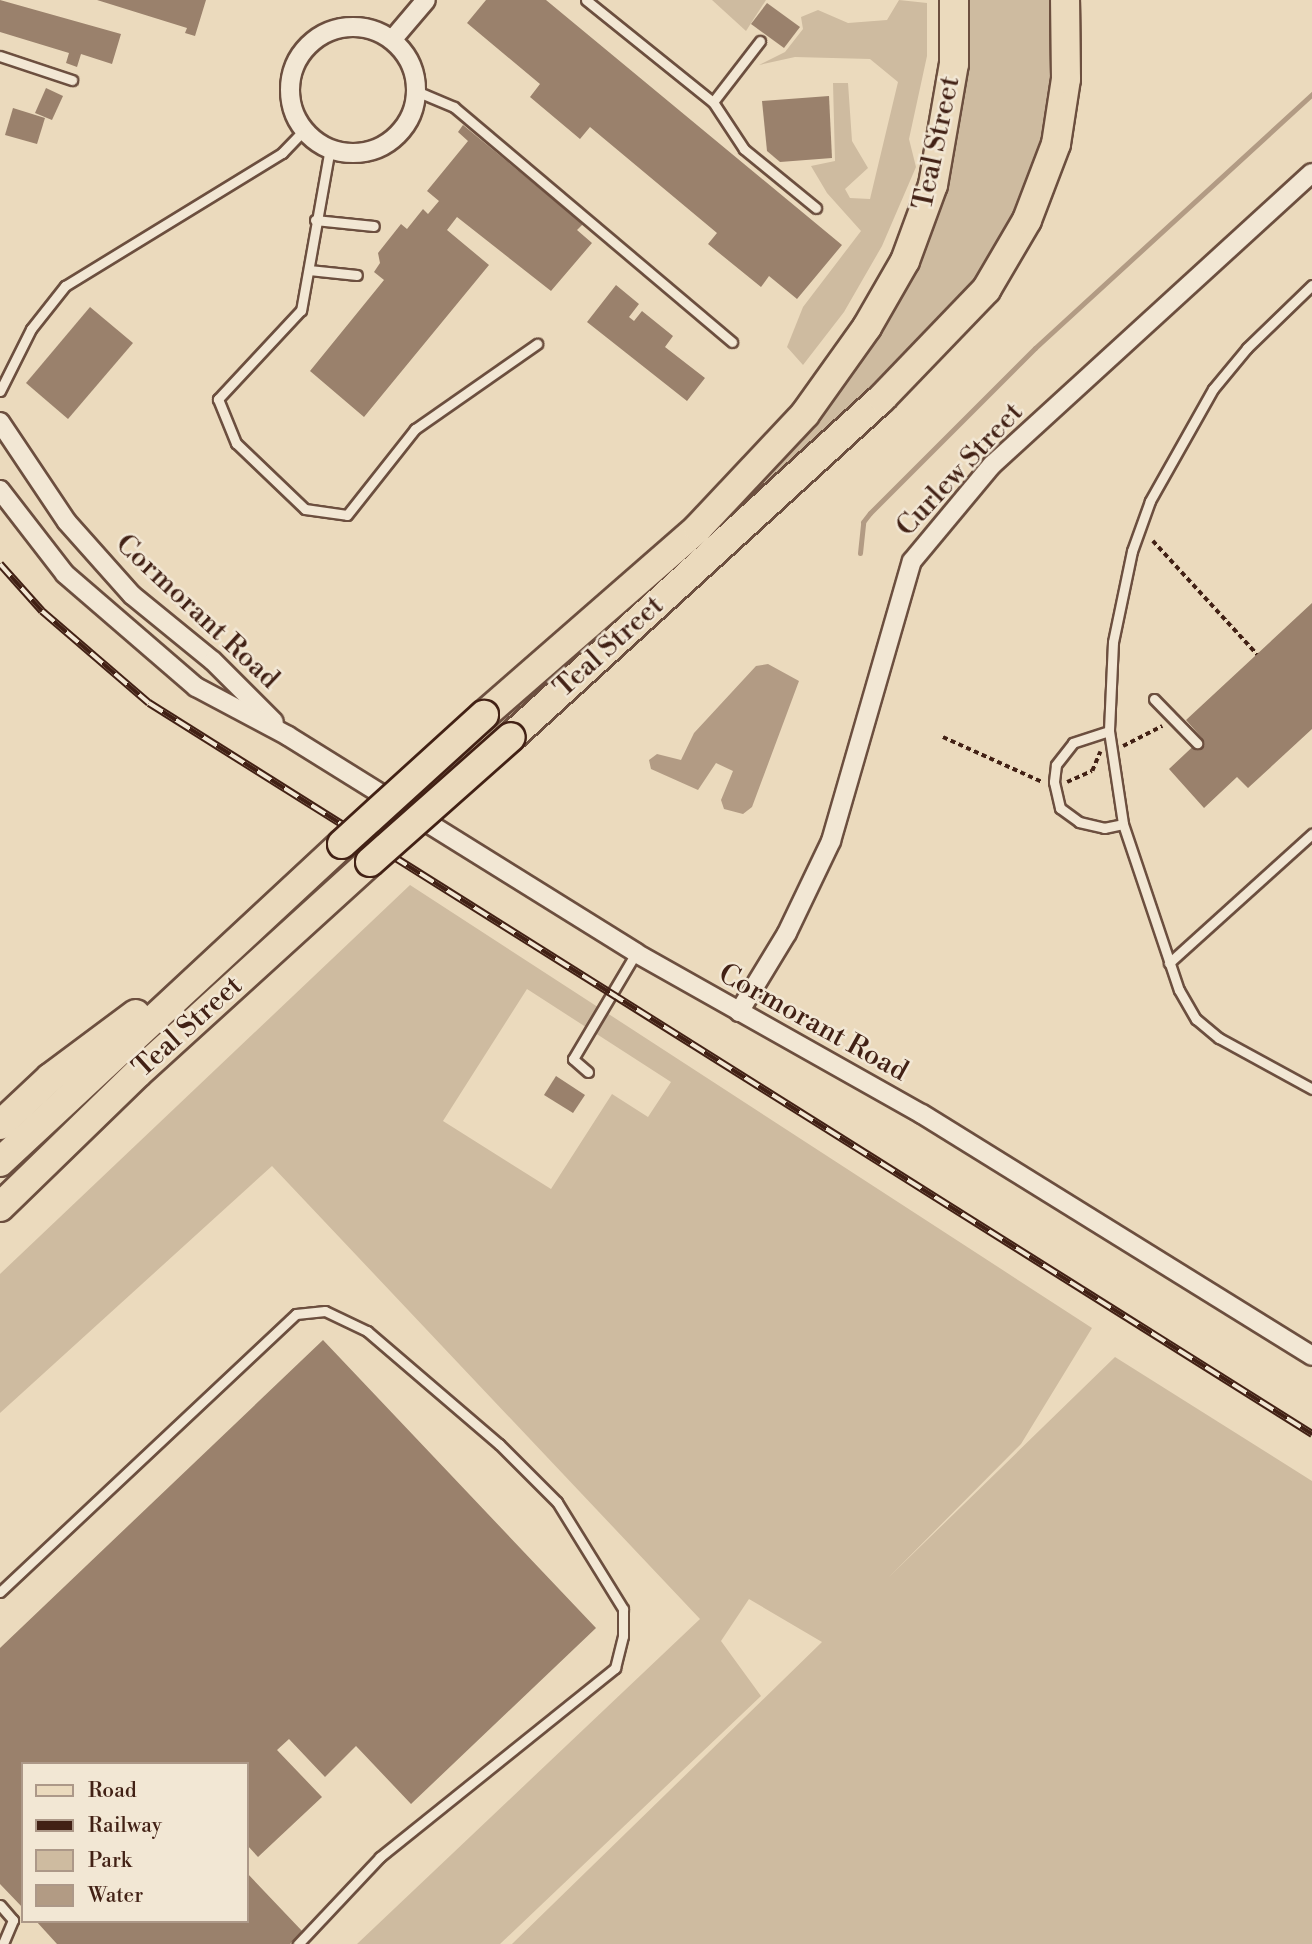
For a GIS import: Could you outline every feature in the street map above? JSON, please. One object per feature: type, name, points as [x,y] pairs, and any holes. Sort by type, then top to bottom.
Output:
[{"type":"main road","name":"Teal Street","points":[[0,1163],[247,930],[484,715],[698,528],[805,414],[867,327],[905,261],[933,185],[954,64],[954,0]]},
{"type":"main road","name":"Teal Street","points":[[0,1207],[138,1073],[882,398],[986,290],[1027,220],[1056,144],[1066,79],[1065,0]]},
{"type":"main road","points":[[0,1125],[50,1078],[247,930]]},
{"type":"main road","points":[[0,1227],[138,1073]]},
{"type":"street","points":[[392,40],[426,0]]},
{"type":"street","points":[[354,27],[392,40],[410,63],[416,91],[408,120],[388,142],[360,153],[330,148],[304,130],[293,108],[291,83],[309,46],[329,32],[354,27]]},
{"type":"street","name":"Curlew Street","points":[[739,1012],[787,933],[831,841],[912,561],[992,465],[1312,173]]},
{"type":"street","name":"Cormorant Road","points":[[0,422],[67,522],[132,595],[213,661],[288,736]]},
{"type":"street","name":"Cormorant Road","points":[[0,490],[65,574],[196,687],[288,736],[636,953],[922,1114],[1312,1356]]},
{"type":"lane","points":[[586,0],[713,102],[744,149],[816,208]]},
{"type":"lane","points":[[713,102],[760,41]]},
{"type":"lane","points":[[0,55],[72,80]]},
{"type":"lane","points":[[416,91],[454,107],[732,342]]},
{"type":"lane","points":[[0,391],[31,329],[65,286],[282,153],[304,130]]},
{"type":"lane","points":[[330,148],[301,310],[218,399],[236,443],[305,509],[347,515],[415,429],[537,344]]},
{"type":"lane","points":[[315,220],[374,226]]},
{"type":"lane","points":[[310,270],[357,275]]},
{"type":"lane","points":[[1312,285],[1247,348],[1213,389],[1150,501],[1132,551],[1113,642],[1109,731],[1123,824],[1168,963],[1196,1019],[1219,1038],[1312,1089]]},
{"type":"lane","points":[[1154,699],[1197,743]]},
{"type":"lane","points":[[1109,731],[1073,743],[1056,765],[1054,782],[1060,808],[1079,822],[1104,828],[1123,824]]},
{"type":"lane","points":[[1168,963],[1312,834]]},
{"type":"lane","points":[[588,1072],[573,1059],[636,953]]},
{"type":"lane","points":[[0,1592],[296,1314],[325,1311],[367,1331],[499,1444],[557,1502],[623,1609],[623,1636],[615,1668],[380,1857],[298,1944]]},
{"type":"lane","points":[[0,1905],[13,1920],[3,1944]]},
{"type":"path","points":[[1153,541],[1257,654]]},
{"type":"green space","points":[[712,0],[766,0],[746,31]]},
{"type":"green space","points":[[899,0],[927,3],[927,56],[909,139],[916,167],[882,246],[844,312],[803,365],[787,347],[803,307],[861,231],[827,193],[811,166],[835,161],[833,83],[848,83],[852,141],[868,168],[845,189],[850,198],[870,199],[898,82],[870,59],[795,57],[759,65],[785,52],[803,29],[801,17],[818,10],[848,23],[887,20]]},
{"type":"green space","points":[[966,0],[1051,0],[1049,108],[1035,168],[1005,235],[969,291],[931,335],[494,737],[489,732],[743,500],[940,197],[957,136]]},
{"type":"green space","points":[[410,885],[1092,1328],[1021,1444],[889,1577],[1115,1357],[1312,1481],[1312,1944],[512,1944],[822,1642],[749,1599],[721,1641],[761,1696],[500,1944],[357,1944],[700,1619],[272,1166],[0,1413],[0,1274]],"holes":[[[527,989],[671,1082],[648,1117],[612,1094],[551,1189],[443,1121]]]},
{"type":"water","points":[[768,664],[799,681],[752,807],[743,814],[724,809],[721,800],[733,771],[716,763],[698,790],[651,769],[649,760],[657,754],[681,760],[694,733],[756,666]]},
{"type":"building","points":[[0,0],[121,34],[112,64],[81,54],[77,67],[66,63],[69,53],[0,32]]},
{"type":"building","points":[[97,0],[206,0],[195,36],[185,33],[187,28]]},
{"type":"building","points":[[486,0],[546,0],[842,245],[797,299],[769,276],[761,287],[708,244],[717,233],[590,127],[580,139],[530,97],[540,84],[467,23]]},
{"type":"building","points":[[767,3],[800,27],[784,48],[751,24]]},
{"type":"building","points":[[46,88],[63,96],[52,120],[35,113]]},
{"type":"building","points":[[829,96],[832,158],[780,162],[767,151],[762,101]]},
{"type":"building","points":[[13,108],[45,118],[37,144],[5,135]]},
{"type":"building","points":[[463,125],[583,224],[577,230],[592,243],[551,291],[457,217],[447,230],[489,265],[364,417],[310,371],[384,280],[374,272],[380,263],[378,253],[401,224],[407,229],[423,209],[428,214],[439,201],[427,191],[468,141],[458,132]]},
{"type":"building","points":[[616,285],[639,304],[629,317],[634,321],[642,311],[673,336],[665,347],[705,378],[687,401],[587,322]]},
{"type":"building","points":[[90,307],[133,343],[68,419],[26,383]]},
{"type":"building","points":[[1312,603],[1312,729],[1248,788],[1237,777],[1204,808],[1169,769],[1202,738],[1186,720]]},
{"type":"building","points":[[556,1076],[585,1095],[573,1113],[544,1095]]},
{"type":"building","points":[[323,1340],[596,1628],[411,1804],[356,1746],[325,1777],[289,1739],[277,1750],[322,1797],[258,1857],[248,1846],[248,1762],[21,1762],[21,1906],[0,1884],[0,1648]]},
{"type":"building","points":[[248,1874],[303,1932],[290,1944],[57,1944],[38,1923],[248,1923]]},
{"type":"waterway","points":[[860,553],[863,522],[870,513],[1035,348],[1312,94]]},
{"type":"railway","points":[[0,564],[42,611],[149,703],[1312,1434]]}]
